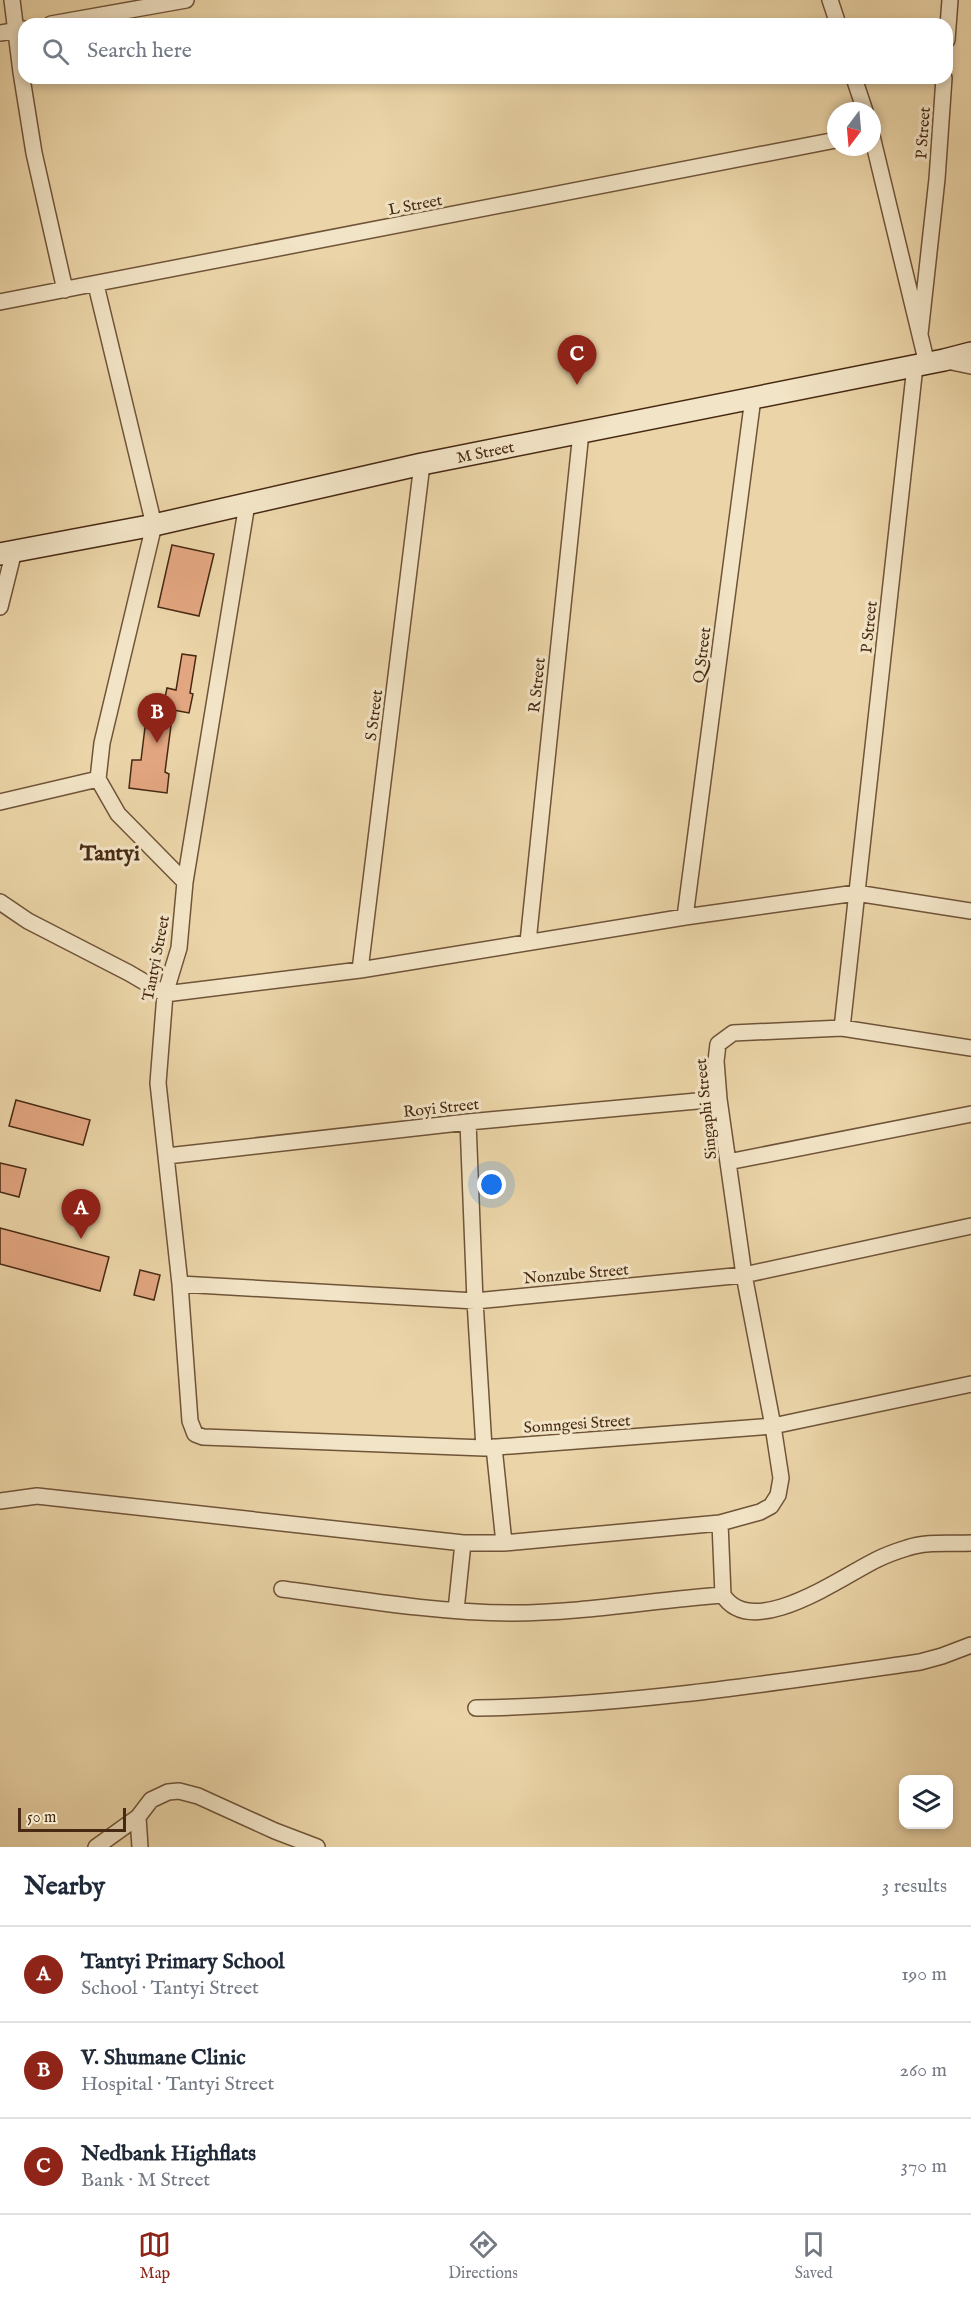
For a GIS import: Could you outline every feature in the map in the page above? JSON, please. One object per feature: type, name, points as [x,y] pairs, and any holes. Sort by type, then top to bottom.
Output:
[{"type":"street","points":[[12,0],[18,22]]},
{"type":"street","points":[[85,18],[186,0]]},
{"type":"street","points":[[830,0],[836,18]]},
{"type":"street","points":[[949,18],[950,0]]},
{"type":"street","points":[[0,33],[18,29]]},
{"type":"street","points":[[23,84],[34,153],[65,290]]},
{"type":"street","points":[[856,84],[862,102]]},
{"type":"street","name":"P Street","points":[[920,334],[937,179],[944,84]]},
{"type":"street","name":"L Street","points":[[0,302],[827,142]]},
{"type":"street","name":"P Street","points":[[842,1028],[856,893],[929,363],[877,156]]},
{"type":"street","points":[[96,285],[154,525],[102,743],[98,779],[118,814],[185,882]]},
{"type":"street","name":"M Street","points":[[7,552],[154,525],[422,464],[971,353]]},
{"type":"street","points":[[929,363],[971,366]]},
{"type":"street","name":"Q Street","points":[[685,917],[753,398]]},
{"type":"street","name":"R Street","points":[[528,942],[580,432]]},
{"type":"street","name":"S Street","points":[[360,970],[422,464]]},
{"type":"street","name":"Tantyi Street","points":[[190,1421],[180,1284],[159,1083],[165,994],[179,948],[185,882],[247,504]]},
{"type":"street","points":[[0,607],[7,552]]},
{"type":"street","points":[[0,802],[98,779]]},
{"type":"street","points":[[0,902],[28,921],[165,994],[360,970],[685,917],[856,893],[971,911]]},
{"type":"street","name":"Singaphi Street","points":[[720,1523],[760,1512],[771,1506],[778,1495],[781,1478],[744,1275],[719,1099],[716,1049],[723,1038],[733,1033],[842,1028],[971,1048]]},
{"type":"street","name":"Royi Street","points":[[167,1156],[468,1122],[719,1099]]},
{"type":"street","points":[[728,1162],[971,1114]]},
{"type":"street","points":[[468,1122],[475,1301],[489,1448],[504,1543]]},
{"type":"street","name":"Nonzube Street","points":[[180,1284],[475,1301],[744,1275],[971,1226]]},
{"type":"street","name":"Somngesi Street","points":[[190,1421],[195,1434],[203,1437],[489,1448],[773,1426],[971,1384]]},
{"type":"street","points":[[0,1501],[37,1496],[463,1543],[504,1543],[720,1523],[723,1595],[727,1602],[737,1608],[768,1611],[810,1596],[878,1559],[910,1547],[971,1543]]},
{"type":"street","points":[[456,1610],[463,1543]]},
{"type":"street","points":[[282,1589],[456,1610],[510,1613],[542,1613],[723,1595]]},
{"type":"street","points":[[476,1708],[536,1707],[750,1686],[920,1662],[971,1645]]},
{"type":"street","points":[[96,1847],[138,1818],[151,1800],[168,1792],[179,1791],[198,1796],[275,1831],[317,1847]]},
{"type":"street","points":[[138,1818],[140,1847]]},
{"type":"building","points":[[172,545],[214,554],[199,616],[158,607]]},
{"type":"building","points":[[182,654],[196,656],[190,693],[193,694],[189,713],[173,710],[165,772],[169,774],[167,793],[129,788],[132,760],[141,760],[146,719],[160,721],[167,688],[176,690]]},
{"type":"building","points":[[16,1100],[90,1120],[83,1145],[9,1126]]},
{"type":"building","points":[[0,1163],[26,1169],[19,1197],[0,1192]]},
{"type":"building","points":[[0,1228],[109,1257],[100,1291],[0,1264]]},
{"type":"building","points":[[140,1270],[160,1275],[154,1300],[134,1295]]},
{"type":"place","name":"Nedbank Highflats","points":[[577,385]]},
{"type":"place","name":"V. Shumane Clinic","points":[[157,743]]},
{"type":"place","name":"Tantyi Primary School","points":[[81,1239]]},
{"type":"district","name":"Tantyi","points":[[110,852]]}]
